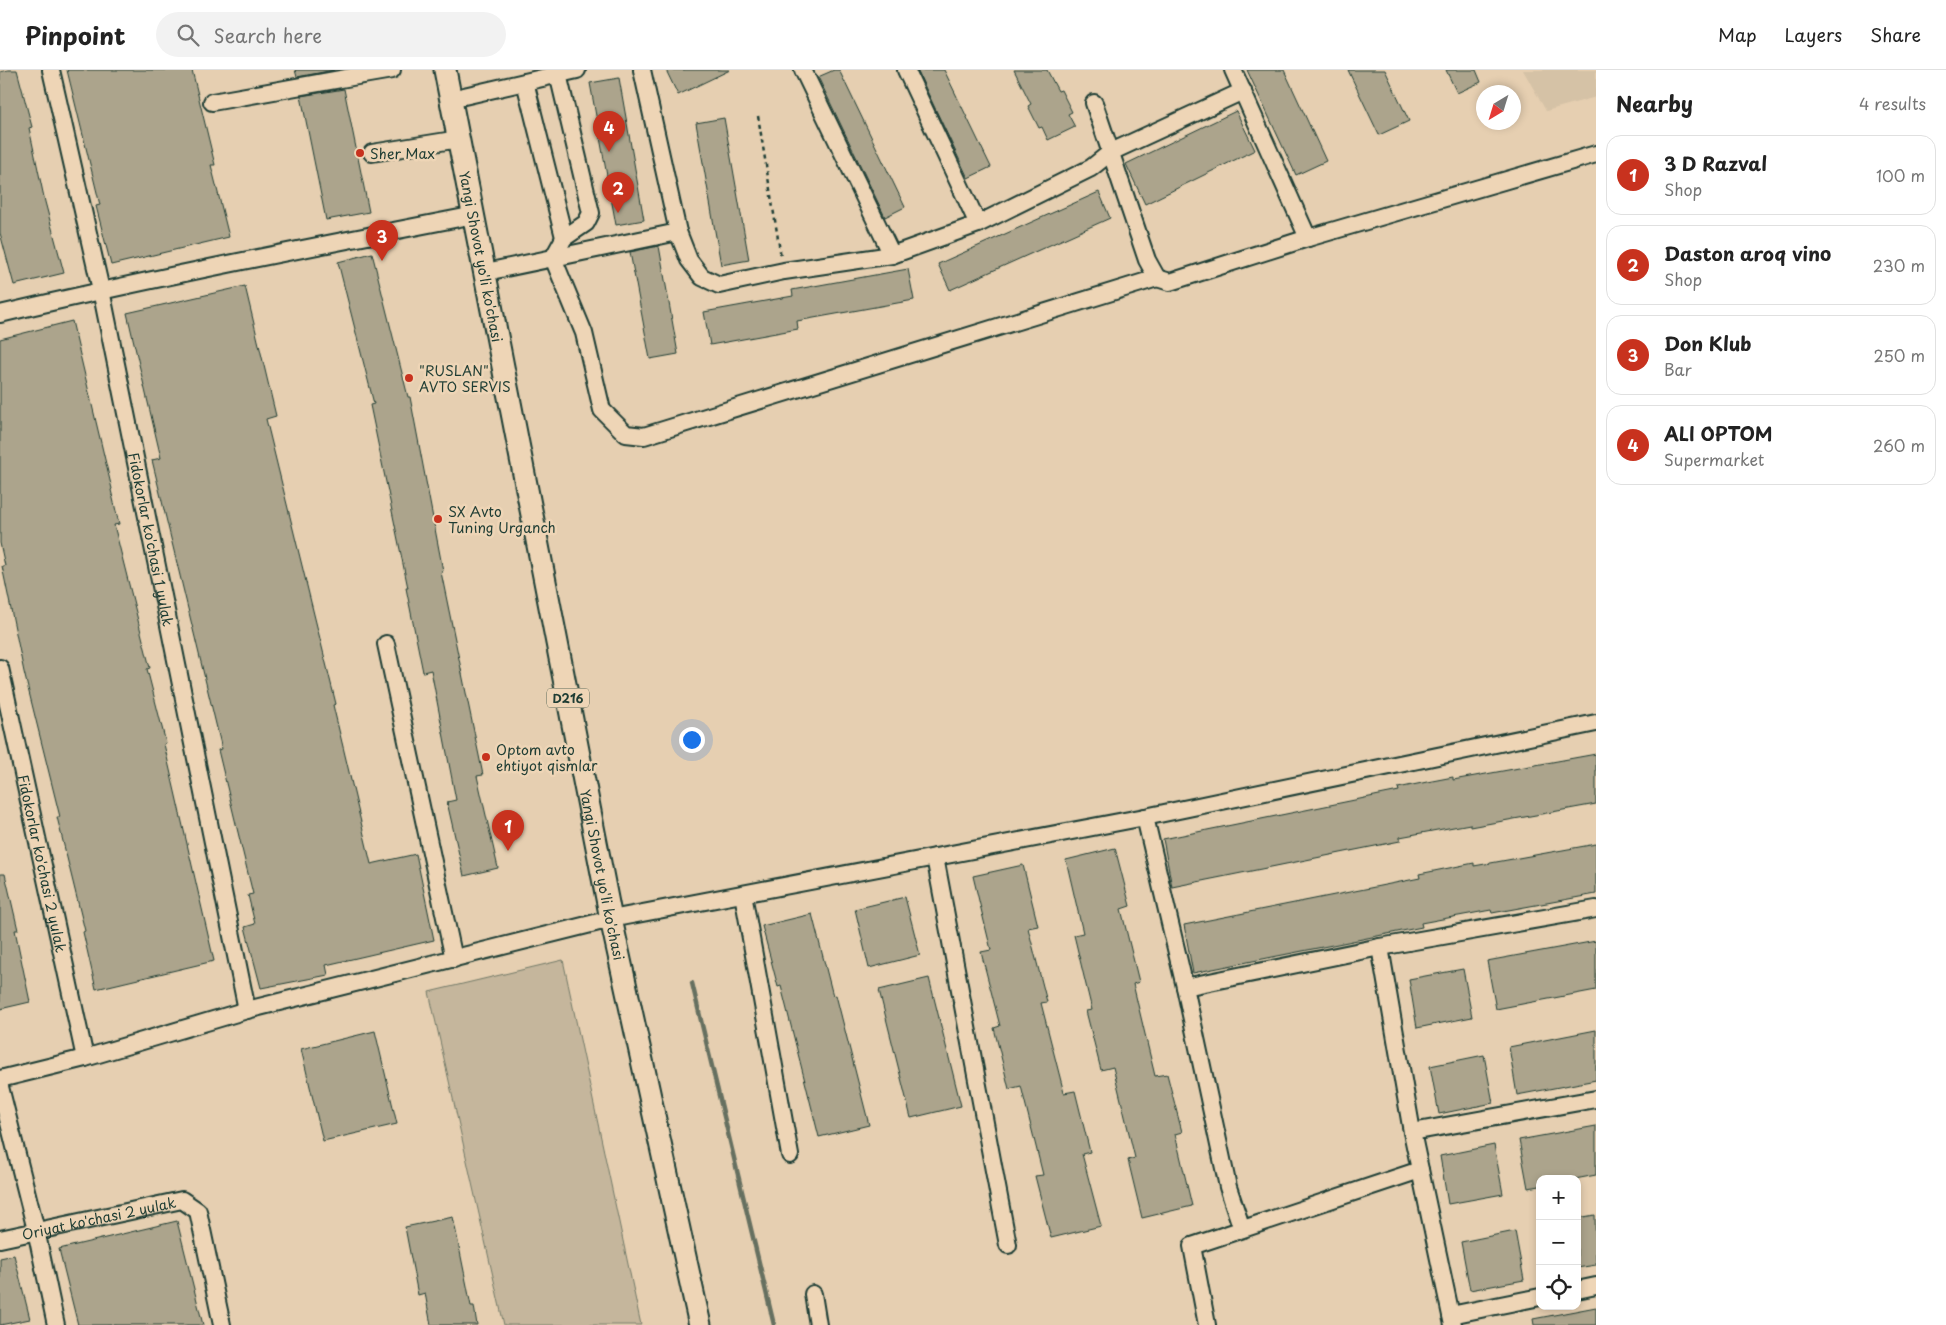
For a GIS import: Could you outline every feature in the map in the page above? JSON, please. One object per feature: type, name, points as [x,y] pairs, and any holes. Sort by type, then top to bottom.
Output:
[{"type":"main road","name":"Yangi Shovot yo'li ko'chasi","points":[[445,70],[611,919],[700,1325]]},
{"type":"street","name":"Fidokorlar ko'chasi 1 yulak","points":[[51,70],[101,290],[247,1010]]},
{"type":"street","points":[[212,102],[363,73],[392,70]]},
{"type":"street","points":[[451,99],[576,70]]},
{"type":"street","points":[[642,70],[678,232],[689,260],[702,277],[720,285],[784,271],[892,255],[978,224],[1091,168],[1111,152],[1243,91]]},
{"type":"street","points":[[803,70],[892,255]]},
{"type":"street","points":[[906,70],[978,224]]},
{"type":"street","points":[[1233,70],[1308,238]]},
{"type":"street","points":[[553,258],[564,237],[586,223],[591,213],[558,74]]},
{"type":"street","points":[[525,82],[564,237]]},
{"type":"street","points":[[1094,103],[1147,260],[1157,278]]},
{"type":"street","points":[[372,153],[459,139]]},
{"type":"street","points":[[553,258],[584,333],[602,410],[626,434],[644,436],[1157,278],[1170,282],[1308,238],[1596,154]]},
{"type":"street","points":[[0,314],[101,290],[475,216]]},
{"type":"street","points":[[486,272],[678,232]]},
{"type":"street","points":[[386,644],[454,958]]},
{"type":"street","name":"Fidokorlar ko'chasi 2 yulak","points":[[0,668],[85,1058]]},
{"type":"street","points":[[0,1079],[85,1058],[247,1010],[611,919],[1145,817],[1596,723]]},
{"type":"street","points":[[1145,817],[1185,987],[1228,1188],[1242,1229]]},
{"type":"street","points":[[935,857],[1008,1245]]},
{"type":"street","points":[[743,894],[790,1155]]},
{"type":"street","points":[[1185,987],[1380,946],[1596,908]]},
{"type":"street","points":[[1380,946],[1412,1132],[1452,1320],[1536,1298]]},
{"type":"street","points":[[0,1087],[36,1230],[56,1325]]},
{"type":"street","points":[[1412,1132],[1596,1100]]},
{"type":"street","points":[[1207,1325],[1192,1246],[1420,1170]]},
{"type":"street","name":"Oriyat ko'chasi 2 yulak","points":[[0,1239],[182,1200],[198,1211],[222,1325]]},
{"type":"street","points":[[1581,1289],[1596,1286]]},
{"type":"street","points":[[813,1294],[818,1325]]},
{"type":"path","points":[[758,116],[784,271]]},
{"type":"shaded area","points":[[1523,70],[1596,70],[1596,97],[1546,111]]},
{"type":"shaded area","points":[[563,960],[641,1325],[504,1325],[429,992]]},
{"type":"building","points":[[17,70],[32,127],[29,128],[45,202],[64,273],[14,285],[0,233],[0,72]]},
{"type":"building","points":[[67,70],[192,70],[215,165],[211,165],[229,237],[111,265],[96,206],[100,205]]},
{"type":"building","points":[[295,70],[334,70],[297,77]]},
{"type":"building","points":[[666,70],[730,70],[678,95]]},
{"type":"building","points":[[834,70],[839,70],[905,207],[885,217],[818,77]]},
{"type":"building","points":[[917,70],[944,70],[991,167],[968,178]]},
{"type":"building","points":[[1014,70],[1047,70],[1058,91],[1061,90],[1072,112],[1068,114],[1075,127],[1048,140],[1042,127],[1039,128],[1028,106],[1031,104]]},
{"type":"building","points":[[1247,70],[1284,70],[1326,161],[1296,175]]},
{"type":"building","points":[[1348,70],[1385,70],[1409,121],[1379,135]]},
{"type":"building","points":[[1446,70],[1476,70],[1481,82],[1457,93]]},
{"type":"building","points":[[619,78],[644,220],[616,225],[590,83]]},
{"type":"building","points":[[344,89],[369,212],[326,220],[301,96]]},
{"type":"building","points":[[1236,111],[1255,150],[1145,204],[1126,164]]},
{"type":"building","points":[[724,118],[749,260],[721,265],[696,123]]},
{"type":"building","points":[[1099,192],[1110,218],[950,290],[938,264]]},
{"type":"building","points":[[659,246],[678,354],[650,359],[630,252]]},
{"type":"building","points":[[372,253],[408,397],[410,397],[443,571],[441,572],[483,775],[477,776],[498,868],[464,876],[447,802],[456,800],[431,670],[423,672],[406,588],[408,588],[370,405],[374,404],[338,262]]},
{"type":"building","points":[[908,269],[914,300],[797,321],[798,329],[710,345],[704,312],[793,296],[792,290]]},
{"type":"building","points":[[245,286],[276,416],[266,419],[336,704],[333,705],[371,864],[416,854],[434,940],[326,965],[328,975],[261,988],[245,927],[255,924],[248,895],[253,894],[218,750],[222,749],[152,460],[161,458],[127,313]]},
{"type":"building","points":[[72,321],[112,489],[119,524],[114,525],[150,668],[147,669],[166,743],[164,744],[214,961],[96,989],[83,932],[85,931],[57,817],[60,817],[24,672],[2,566],[5,566],[0,543],[0,339]]},
{"type":"building","points":[[1596,754],[1596,804],[1470,827],[1470,824],[1400,837],[1400,841],[1172,887],[1163,839],[1399,791],[1398,788],[1427,782],[1453,777],[1453,780]]},
{"type":"building","points":[[1596,844],[1596,894],[1492,913],[1491,910],[1421,923],[1422,927],[1193,973],[1184,925],[1420,878],[1419,874],[1474,863],[1474,866]]},
{"type":"building","points":[[1115,848],[1130,906],[1121,909],[1139,982],[1133,984],[1155,1076],[1167,1074],[1182,1132],[1175,1134],[1192,1206],[1142,1218],[1128,1160],[1135,1158],[1113,1067],[1101,1070],[1086,1011],[1092,1010],[1074,935],[1083,933],[1066,860]]},
{"type":"building","points":[[1023,865],[1038,926],[1028,928],[1047,1002],[1041,1003],[1064,1093],[1075,1091],[1090,1152],[1082,1154],[1101,1226],[1051,1238],[1035,1176],[1043,1175],[1021,1086],[1009,1089],[994,1028],[1000,1026],[981,952],[991,950],[973,876]]},
{"type":"building","points":[[0,874],[5,874],[18,930],[15,930],[30,1002],[0,1009]]},
{"type":"building","points":[[905,897],[920,955],[869,968],[855,909]]},
{"type":"building","points":[[812,914],[833,996],[836,995],[869,1125],[819,1137],[781,986],[778,987],[762,926]]},
{"type":"building","points":[[1596,941],[1596,990],[1496,1009],[1487,961]]},
{"type":"building","points":[[1463,969],[1472,1017],[1417,1028],[1409,979]]},
{"type":"building","points":[[929,978],[961,1106],[911,1118],[879,990]]},
{"type":"building","points":[[1596,1030],[1596,1080],[1517,1095],[1509,1047]]},
{"type":"building","points":[[375,1031],[397,1124],[323,1141],[301,1049]]},
{"type":"building","points":[[1484,1055],[1493,1103],[1439,1114],[1430,1066]]},
{"type":"building","points":[[1596,1126],[1596,1175],[1581,1178],[1581,1175],[1536,1175],[1536,1187],[1528,1188],[1519,1140]]},
{"type":"building","points":[[1494,1145],[1503,1194],[1448,1204],[1440,1156]]},
{"type":"building","points":[[1595,1215],[1596,1265],[1581,1267],[1581,1220],[1581,1217]]},
{"type":"building","points":[[453,1217],[471,1306],[474,1306],[477,1325],[431,1325],[425,1293],[418,1295],[405,1227]]},
{"type":"building","points":[[177,1221],[203,1325],[78,1325],[59,1249]]},
{"type":"building","points":[[1515,1231],[1524,1280],[1470,1290],[1461,1242]]},
{"type":"building","points":[[14,1255],[30,1319],[0,1325],[0,1258]]},
{"type":"building","points":[[1596,1307],[1596,1325],[1534,1325],[1533,1319]]},
{"type":"waterway","points":[[692,983],[774,1325]]},
{"type":"place","name":"ALI OPTOM","points":[[609,152]]},
{"type":"place","name":"Sher Max","points":[[360,153]]},
{"type":"place","name":"Daston aroq vino","points":[[618,213]]},
{"type":"place","name":"Don Klub","points":[[382,261]]},
{"type":"place","name":"\"RUSLAN\" AVTO SERVIS","points":[[409,378]]},
{"type":"place","name":"SX Avto Tuning Urganch","points":[[438,519]]},
{"type":"place","name":"Optom avto ehtiyot qismlar","points":[[486,757]]},
{"type":"place","name":"3 D Razval","points":[[508,851]]}]
